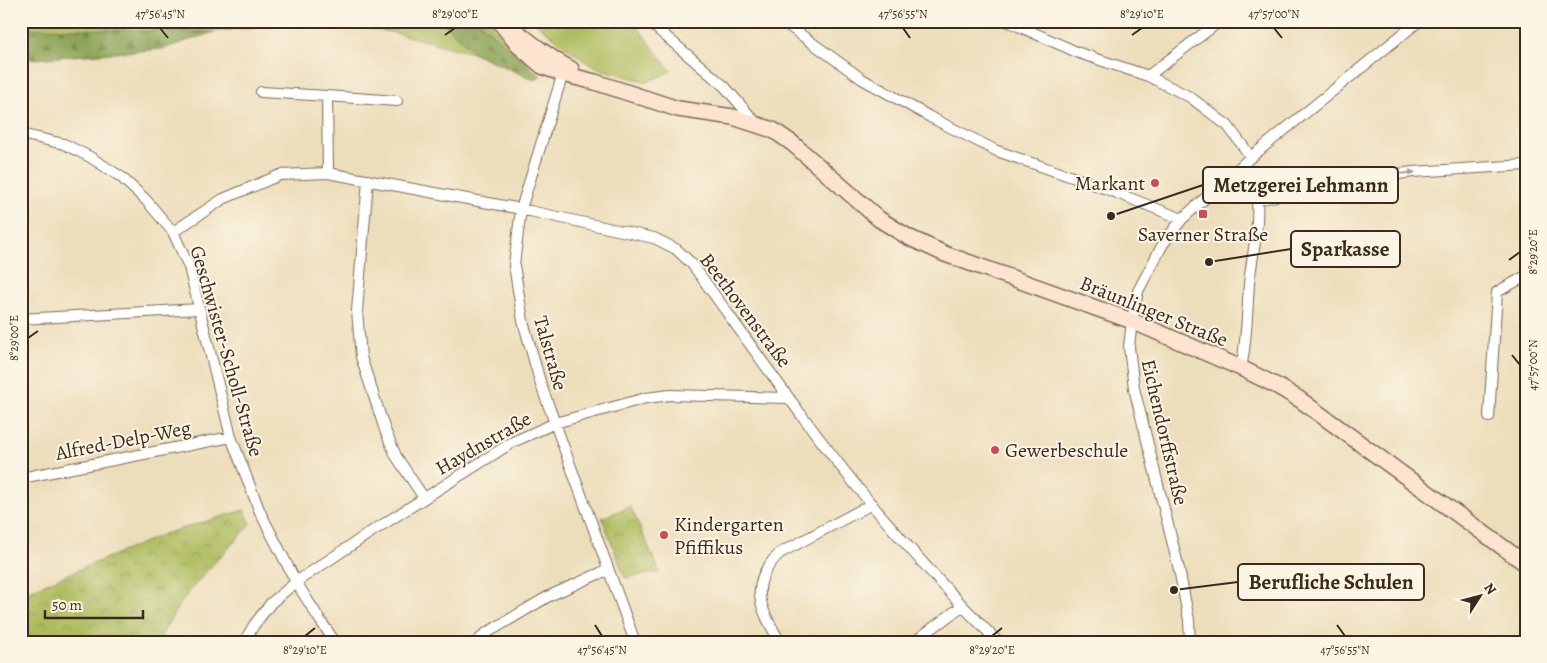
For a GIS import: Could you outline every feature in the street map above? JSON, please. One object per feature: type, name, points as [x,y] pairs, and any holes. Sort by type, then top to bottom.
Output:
[{"type":"main road","name":"Bräunlinger Straße","points":[[501,21],[518,45],[542,66],[564,70],[678,109],[733,117],[773,130],[792,143],[879,219],[908,237],[944,254],[1132,321],[1241,368],[1279,387],[1299,399],[1526,564]]},
{"type":"street","name":"Bräunlinger Straße","points":[[648,21],[725,87],[756,123]]},
{"type":"street","points":[[782,21],[862,79],[930,117],[997,151],[1182,219]]},
{"type":"street","points":[[1148,76],[1220,21]]},
{"type":"street","name":"Eichendorffstraße","points":[[1190,642],[1189,620],[1179,569],[1134,388],[1129,347],[1138,291],[1163,244],[1182,219],[1251,157],[1419,21]]},
{"type":"street","points":[[1011,22],[1079,53],[1148,76],[1190,97],[1228,126],[1251,157]]},
{"type":"street","name":"Talstraße","points":[[564,70],[521,209],[514,265],[523,321],[541,385],[635,642]]},
{"type":"street","points":[[261,92],[397,101]]},
{"type":"street","points":[[327,96],[328,173]]},
{"type":"street","name":"Geschwister-Scholl-Straße","points":[[21,134],[64,144],[90,157],[121,177],[146,200],[173,232],[189,268],[231,437],[260,512],[296,582],[335,642]]},
{"type":"street","points":[[1225,181],[1257,200],[1344,182],[1413,172],[1526,164]]},
{"type":"street","name":"Beethovenstraße","points":[[173,232],[223,199],[280,175],[328,173],[521,209],[654,238],[676,249],[692,264],[789,398],[872,504],[962,606],[998,642]]},
{"type":"street","points":[[368,180],[356,311],[361,357],[385,430],[396,456],[424,498]]},
{"type":"street","points":[[1241,368],[1245,350],[1258,215],[1257,200]]},
{"type":"street","points":[[1489,416],[1496,292],[1522,278],[1526,278]]},
{"type":"street","points":[[21,319],[198,309]]},
{"type":"street","name":"Haydnstraße","points":[[244,642],[271,603],[296,582],[513,442],[555,423],[646,398],[670,395],[789,398]]},
{"type":"street","name":"Alfred-Delp-Weg","points":[[21,478],[231,437]]},
{"type":"street","points":[[780,642],[766,619],[759,598],[760,583],[770,562],[780,553],[872,504]]},
{"type":"street","points":[[477,642],[486,634],[549,596],[608,570]]},
{"type":"street","points":[[914,642],[962,606]]},
{"type":"green space","points":[[21,21],[305,21],[214,32],[21,28]]},
{"type":"green space","points":[[322,21],[441,21],[476,54],[391,32]]},
{"type":"green space","points":[[441,21],[478,21],[541,76],[534,80],[476,54]]},
{"type":"green space","points":[[478,21],[488,21],[502,37],[528,60],[526,64]]},
{"type":"green space","points":[[533,21],[633,21],[671,71],[647,82],[600,69],[583,60]]},
{"type":"green space","points":[[21,28],[214,32],[163,49],[21,60]]},
{"type":"green space","points":[[630,506],[660,572],[625,578],[602,518]]},
{"type":"green space","points":[[244,510],[251,524],[212,565],[188,594],[167,625],[159,642],[21,642],[21,594],[164,534]]},
{"type":"place","name":"Markant","points":[[1155,183]]},
{"type":"place","name":"Saverner Straße","points":[[1203,214]]},
{"type":"place","name":"Metzgerei Lehmann","points":[[1111,216]]},
{"type":"place","name":"Sparkasse","points":[[1209,262]]},
{"type":"place","name":"Gewerbeschule","points":[[995,450]]},
{"type":"place","name":"Kindergarten Pfiffikus","points":[[664,535]]},
{"type":"place","name":"Berufliche Schulen","points":[[1174,590]]}]
